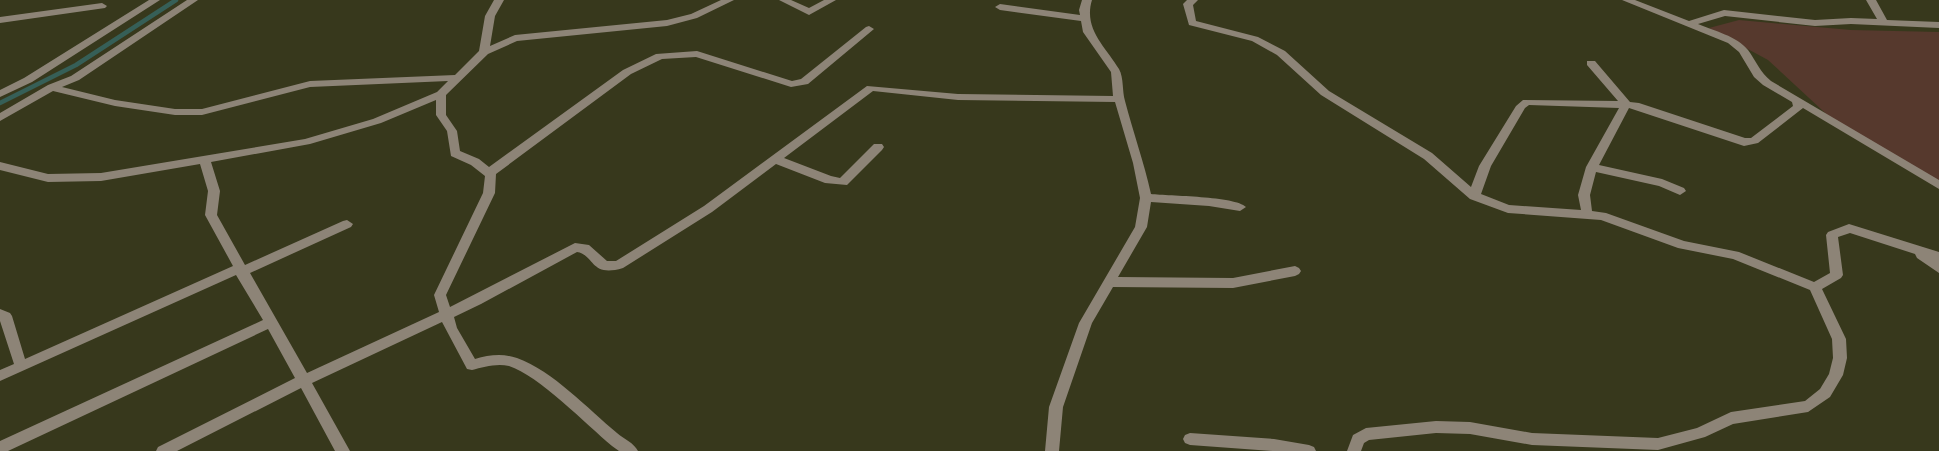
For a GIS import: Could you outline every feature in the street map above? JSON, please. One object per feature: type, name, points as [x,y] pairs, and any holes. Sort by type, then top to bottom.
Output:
[{"type":"street","points":[[0,94],[28,80],[155,0]]},
{"type":"street","points":[[0,118],[52,87],[75,78],[193,0]]},
{"type":"street","points":[[483,52],[490,16],[500,0]]},
{"type":"street","points":[[0,166],[48,178],[101,177],[306,142],[377,121],[441,94],[483,52],[515,38],[667,23],[694,16],[729,0]]},
{"type":"street","points":[[784,0],[808,12],[831,0]]},
{"type":"street","points":[[1052,451],[1056,406],[1086,323],[1141,227],[1146,198],[1139,164],[1119,99],[1116,72],[1088,32],[1085,19],[1087,0]]},
{"type":"street","points":[[1193,0],[1188,4],[1192,23],[1255,39],[1281,53],[1325,93],[1428,156],[1474,195],[1508,209],[1587,214],[1609,218],[1682,245],[1735,255],[1815,287],[1839,339],[1840,358],[1836,375],[1825,393],[1808,406],[1731,418],[1700,433],[1658,444],[1532,439],[1470,428],[1436,427],[1366,434],[1358,439],[1354,451]]},
{"type":"street","points":[[1627,0],[1725,38],[1743,50],[1758,75],[1939,185]]},
{"type":"street","points":[[1871,0],[1884,23]]},
{"type":"street","points":[[0,20],[102,6]]},
{"type":"street","points":[[1000,7],[1085,19]]},
{"type":"street","points":[[1689,24],[1724,13],[1815,23],[1939,25]]},
{"type":"street","points":[[489,173],[627,72],[660,56],[697,54],[791,84],[804,82],[870,29]]},
{"type":"street","points":[[1591,63],[1626,104]]},
{"type":"street","points":[[52,87],[115,103],[175,112],[202,112],[310,84],[456,78]]},
{"type":"street","points":[[163,451],[303,381],[448,314],[575,247],[585,248],[601,266],[619,265],[708,209],[871,88],[958,97],[1119,99]]},
{"type":"street","points":[[441,94],[441,115],[452,131],[455,153],[475,162],[491,175],[489,193],[440,295],[451,328],[472,365],[492,359],[513,362],[530,371],[611,447],[631,451]]},
{"type":"street","points":[[1474,195],[1485,166],[1523,103],[1626,104],[1744,142],[1754,141],[1798,107],[1797,100]]},
{"type":"street","points":[[1587,214],[1584,195],[1592,166],[1626,104]]},
{"type":"street","points":[[774,159],[829,180],[843,182],[878,147]]},
{"type":"street","points":[[205,161],[214,191],[211,215],[343,451]]},
{"type":"street","points":[[1592,166],[1662,183],[1680,191]]},
{"type":"street","points":[[1146,198],[1209,202],[1240,207]]},
{"type":"street","points":[[0,376],[346,224]]},
{"type":"street","points":[[1815,287],[1837,275],[1832,236],[1849,228],[1939,257]]},
{"type":"street","points":[[1916,251],[1939,268]]},
{"type":"street","points":[[1109,282],[1233,283],[1295,271]]},
{"type":"street","points":[[0,314],[5,316],[21,366]]},
{"type":"street","points":[[0,448],[270,322]]},
{"type":"street","points":[[1190,438],[1274,445],[1309,451]]},
{"type":"shaded area","points":[[1739,20],[1851,30],[1939,32],[1939,182],[1836,123],[1768,60],[1709,28]]},
{"type":"waterway","points":[[0,103],[76,65],[176,0]]}]
